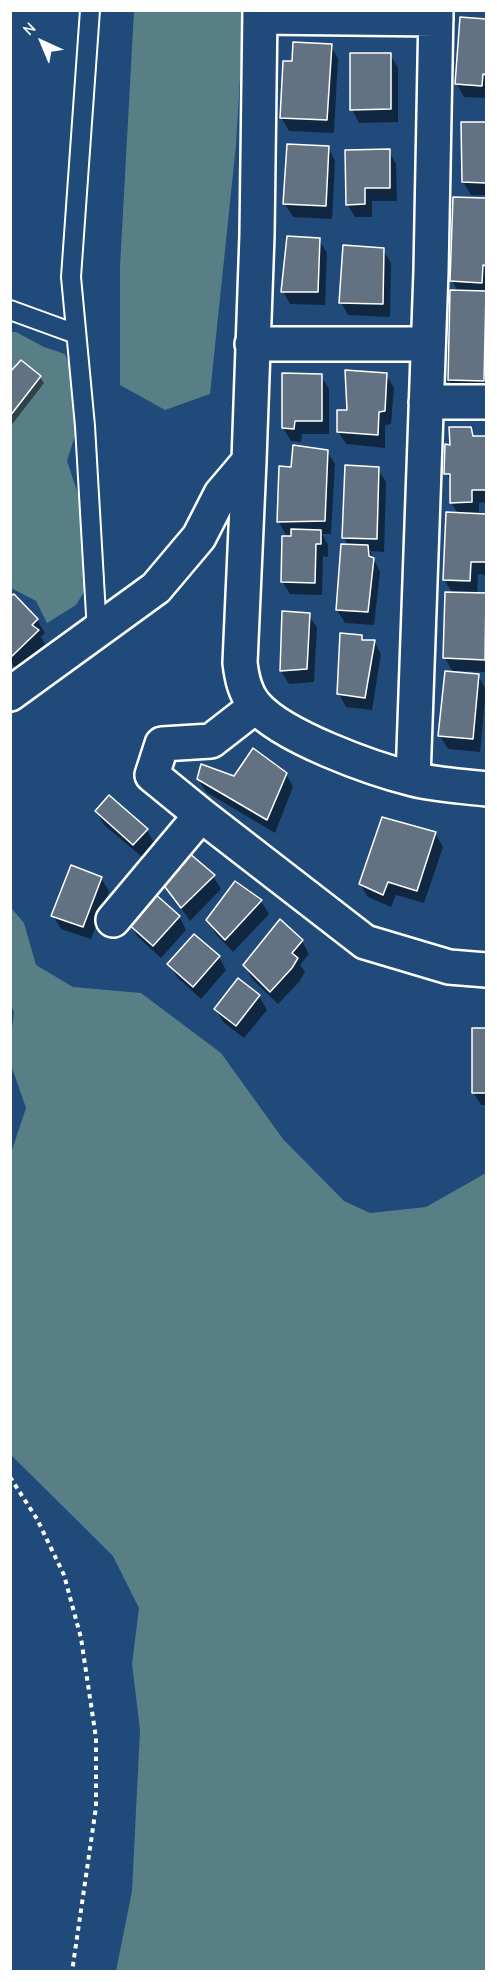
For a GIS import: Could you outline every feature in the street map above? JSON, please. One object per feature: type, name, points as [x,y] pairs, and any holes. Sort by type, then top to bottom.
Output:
[{"type":"street","points":[[413,779],[428,344],[436,15],[260,14],[257,223],[240,663],[243,685],[256,706],[282,728],[345,757],[413,779],[486,789]]},
{"type":"street","points":[[252,344],[428,344]]},
{"type":"street","points":[[426,402],[486,402]]},
{"type":"street","points":[[10,694],[156,588],[200,537],[221,494],[249,461]]},
{"type":"street","points":[[256,706],[211,741],[162,744],[152,775],[365,942],[449,967],[486,970]]},
{"type":"street","points":[[113,920],[201,815]]},
{"type":"lane","points":[[90,10],[71,278],[85,426],[97,632]]},
{"type":"lane","points":[[10,310],[76,334]]},
{"type":"path","points":[[10,1477],[38,1519],[64,1575],[81,1638],[96,1738],[96,1807],[72,1971]]},
{"type":"green space","points":[[134,11],[244,11],[236,145],[210,394],[165,410],[120,385],[120,267]]},
{"type":"green space","points":[[10,332],[16,332],[44,347],[65,354],[73,377],[79,423],[67,461],[84,512],[83,562],[89,584],[76,605],[47,623],[36,601],[11,588]]},
{"type":"green space","points":[[10,905],[24,923],[36,965],[73,987],[141,993],[221,1053],[283,1139],[344,1201],[370,1213],[426,1207],[486,1173],[486,1971],[116,1971],[132,1891],[140,1730],[132,1664],[139,1608],[113,1556],[11,1455],[10,1156],[26,1108],[11,1065],[14,1013],[10,1000]]},
{"type":"building","points":[[460,17],[486,19],[486,75],[483,74],[482,86],[455,84]]},
{"type":"building","points":[[293,42],[332,44],[327,120],[280,118],[283,61],[292,61]]},
{"type":"building","points":[[350,53],[391,53],[391,109],[350,110]]},
{"type":"building","points":[[461,122],[486,122],[486,183],[462,182]]},
{"type":"building","points":[[287,144],[329,146],[326,206],[283,204]]},
{"type":"building","points":[[390,149],[390,188],[365,188],[365,204],[346,205],[345,150]]},
{"type":"building","points":[[453,197],[486,198],[486,266],[483,265],[482,283],[450,281]]},
{"type":"building","points":[[287,236],[320,238],[318,292],[281,292]]},
{"type":"building","points":[[343,245],[384,248],[383,304],[339,303]]},
{"type":"building","points":[[450,290],[486,291],[484,381],[448,380]]},
{"type":"building","points":[[21,360],[41,376],[10,416],[10,372]]},
{"type":"building","points":[[345,370],[387,373],[385,411],[379,412],[378,435],[337,432],[337,410],[347,410]]},
{"type":"building","points":[[282,373],[322,374],[322,421],[295,421],[294,429],[282,428]]},
{"type":"building","points":[[449,427],[471,427],[473,436],[486,436],[486,490],[472,490],[472,502],[450,503],[450,474],[444,474],[445,444],[450,445]]},
{"type":"building","points":[[293,445],[328,450],[325,521],[277,522],[279,466],[291,467]]},
{"type":"building","points":[[345,465],[379,467],[377,539],[342,538]]},
{"type":"building","points":[[446,512],[486,514],[486,562],[471,562],[470,581],[443,580]]},
{"type":"building","points":[[291,529],[321,530],[321,544],[316,544],[315,583],[281,582],[282,536],[291,536]]},
{"type":"building","points":[[341,544],[368,545],[369,556],[374,558],[368,612],[336,610]]},
{"type":"building","points":[[445,592],[486,593],[485,660],[443,658]]},
{"type":"building","points":[[14,594],[38,619],[32,625],[39,630],[10,658],[10,596]]},
{"type":"building","points":[[282,611],[310,613],[307,669],[280,671]]},
{"type":"building","points":[[340,633],[362,635],[362,640],[375,640],[365,698],[337,694]]},
{"type":"building","points":[[445,671],[479,674],[473,739],[438,736]]},
{"type":"building","points":[[253,748],[287,773],[267,820],[197,779],[201,764],[234,776]]},
{"type":"building","points":[[109,795],[148,829],[133,845],[95,811]]},
{"type":"building","points":[[382,817],[436,832],[417,891],[388,882],[383,895],[359,884]]},
{"type":"building","points":[[189,853],[215,875],[181,908],[162,883]]},
{"type":"building","points":[[71,865],[102,877],[83,927],[51,916]]},
{"type":"building","points":[[235,881],[262,900],[225,940],[206,920]]},
{"type":"building","points":[[154,893],[180,916],[153,946],[127,923]]},
{"type":"building","points":[[280,919],[303,940],[292,953],[298,958],[292,968],[270,992],[243,965]]},
{"type":"building","points":[[194,934],[220,956],[193,987],[167,964]]},
{"type":"building","points":[[238,978],[260,995],[236,1026],[214,1009]]},
{"type":"building","points":[[472,1028],[486,1028],[486,1093],[472,1093]]}]
